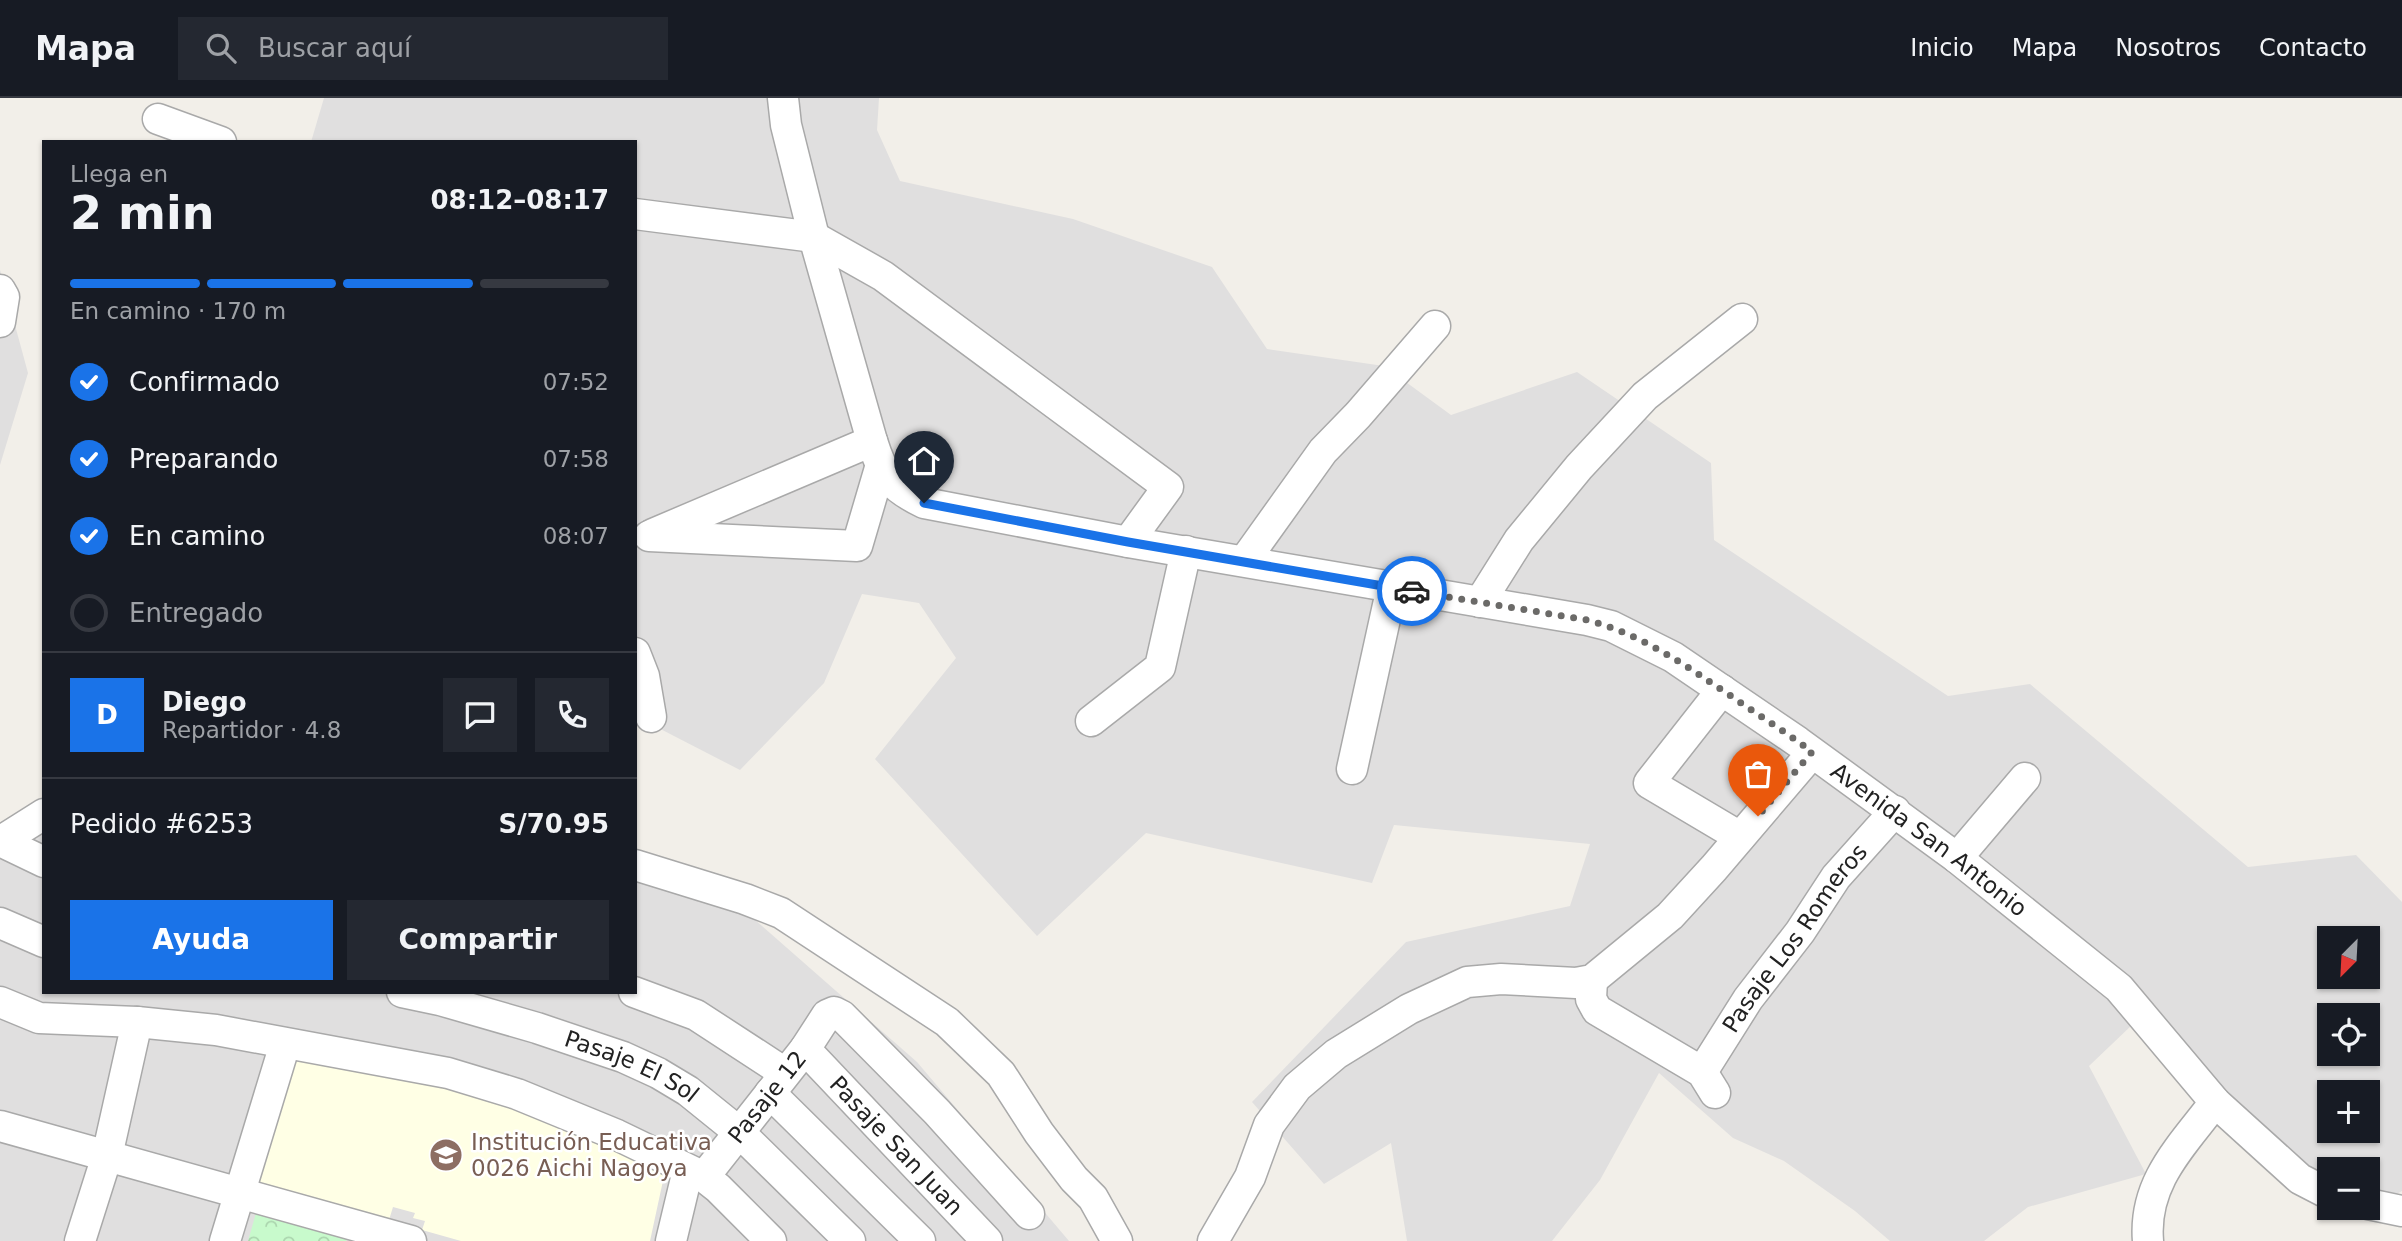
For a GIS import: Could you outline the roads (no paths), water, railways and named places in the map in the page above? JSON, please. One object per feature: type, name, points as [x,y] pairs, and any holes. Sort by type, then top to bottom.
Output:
[{"type":"street","points":[[642,539],[857,546],[876,455],[814,237],[786,125],[783,98]]},
{"type":"street","points":[[158,119],[216,140]]},
{"type":"street","points":[[637,214],[814,237],[883,276],[1168,487],[1128,542]]},
{"type":"street","points":[[0,290],[4,297],[0,322]]},
{"type":"street","points":[[1480,602],[1519,540],[1579,467],[1644,396],[1742,319]]},
{"type":"street","points":[[1245,560],[1323,451],[1436,326]]},
{"type":"street","points":[[642,539],[876,455]]},
{"type":"street","name":"Avenida San Antonio","points":[[876,455],[901,492],[924,503],[1128,542],[1587,620],[1611,626],[1673,657],[1895,811],[2119,988],[2215,1102],[2300,1179],[2317,1188]]},
{"type":"street","points":[[1091,721],[1160,667],[1186,551]]},
{"type":"street","points":[[1352,769],[1392,587]]},
{"type":"street","points":[[637,658],[644,676],[651,717]]},
{"type":"street","points":[[1722,690],[1650,780],[1651,785],[1663,793],[1740,837]]},
{"type":"street","points":[[1213,1241],[1250,1177],[1269,1125],[1297,1087],[1336,1054],[1409,1010],[1467,982],[1502,979],[1576,983],[1592,980],[1670,916],[1812,752]]},
{"type":"street","points":[[1957,858],[2025,778]]},
{"type":"street","name":"Pasaje Los Romeros","points":[[1592,980],[1591,999],[1597,1010],[1709,1083],[1748,999],[1800,932],[1836,877],[1895,811]]},
{"type":"street","points":[[0,841],[42,815]]},
{"type":"street","points":[[0,841],[42,861]]},
{"type":"street","points":[[637,866],[781,913],[947,1021],[1001,1074],[1039,1133],[1074,1179],[1093,1198],[1117,1241]]},
{"type":"street","points":[[0,923],[42,941]]},
{"type":"street","points":[[637,993],[696,1015],[778,1083],[920,1241]]},
{"type":"street","name":"Pasaje El Sol","points":[[412,994],[537,1028],[623,1057],[688,1091],[740,1133],[850,1241]]},
{"type":"street","points":[[0,1002],[39,1018],[216,1030],[448,1073],[517,1094],[617,1135],[696,1174],[718,1188],[771,1241]]},
{"type":"street","name":"Pasaje 12","points":[[696,1174],[740,1133],[827,1015],[834,1012],[842,1016],[937,1112],[1030,1214]]},
{"type":"street","points":[[80,1241],[107,1156],[137,1023]]},
{"type":"street","points":[[225,1241],[285,1044]]},
{"type":"street","name":"Pasaje San Juan","points":[[804,1049],[987,1241]]},
{"type":"street","points":[[2148,1241],[2148,1212],[2157,1183],[2172,1158],[2215,1102]]},
{"type":"street","points":[[0,1126],[238,1192],[371,1236],[411,1241]]},
{"type":"street","points":[[671,1241],[696,1174]]},
{"type":"street","points":[[2380,1206],[2402,1211]]},
{"type":"place","name":"Institución Educativa 0026 Aichi Nagoya","points":[[446,1155]]}]
